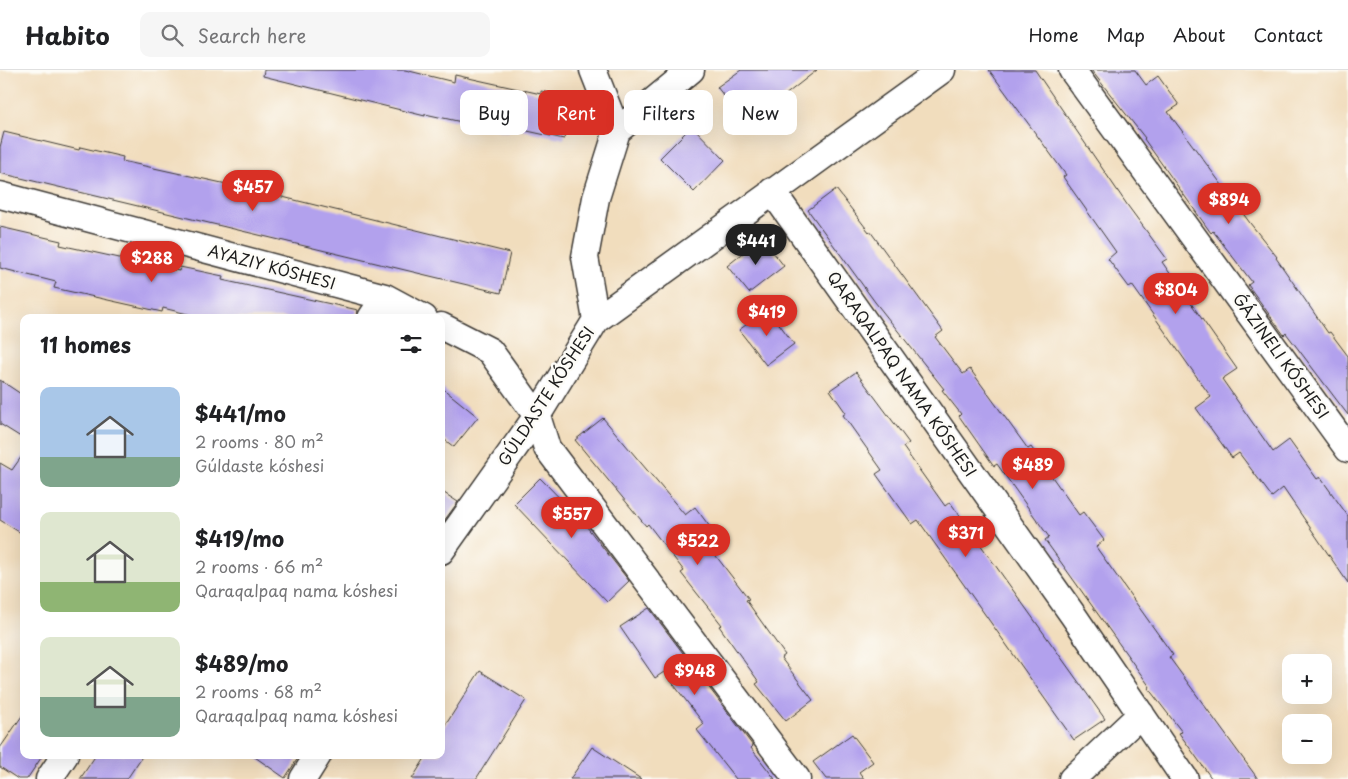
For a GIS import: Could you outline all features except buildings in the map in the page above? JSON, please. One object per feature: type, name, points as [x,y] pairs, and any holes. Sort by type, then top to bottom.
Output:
[{"type":"street","points":[[593,70],[617,131]]},
{"type":"street","points":[[596,320],[584,257],[596,198],[617,131],[691,70]]},
{"type":"street","name":"GÚLDASTE KÓSHESI","points":[[445,545],[537,416],[596,320],[942,70]]},
{"type":"street","name":"ǴÁZINELI KÓSHESI","points":[[1072,70],[1348,449]]},
{"type":"street","name":"QARAQALPAQ NAMA KÓSHESI","points":[[772,191],[1068,607],[1185,779]]},
{"type":"street","name":"AYAZIY KÓSHESI","points":[[0,195],[378,308],[406,314]]},
{"type":"street","points":[[445,328],[490,351],[537,416],[547,448],[797,779]]},
{"type":"street","points":[[1072,779],[1140,714]]},
{"type":"street","points":[[48,779],[62,759]]},
{"type":"street","points":[[303,779],[316,759]]}]
